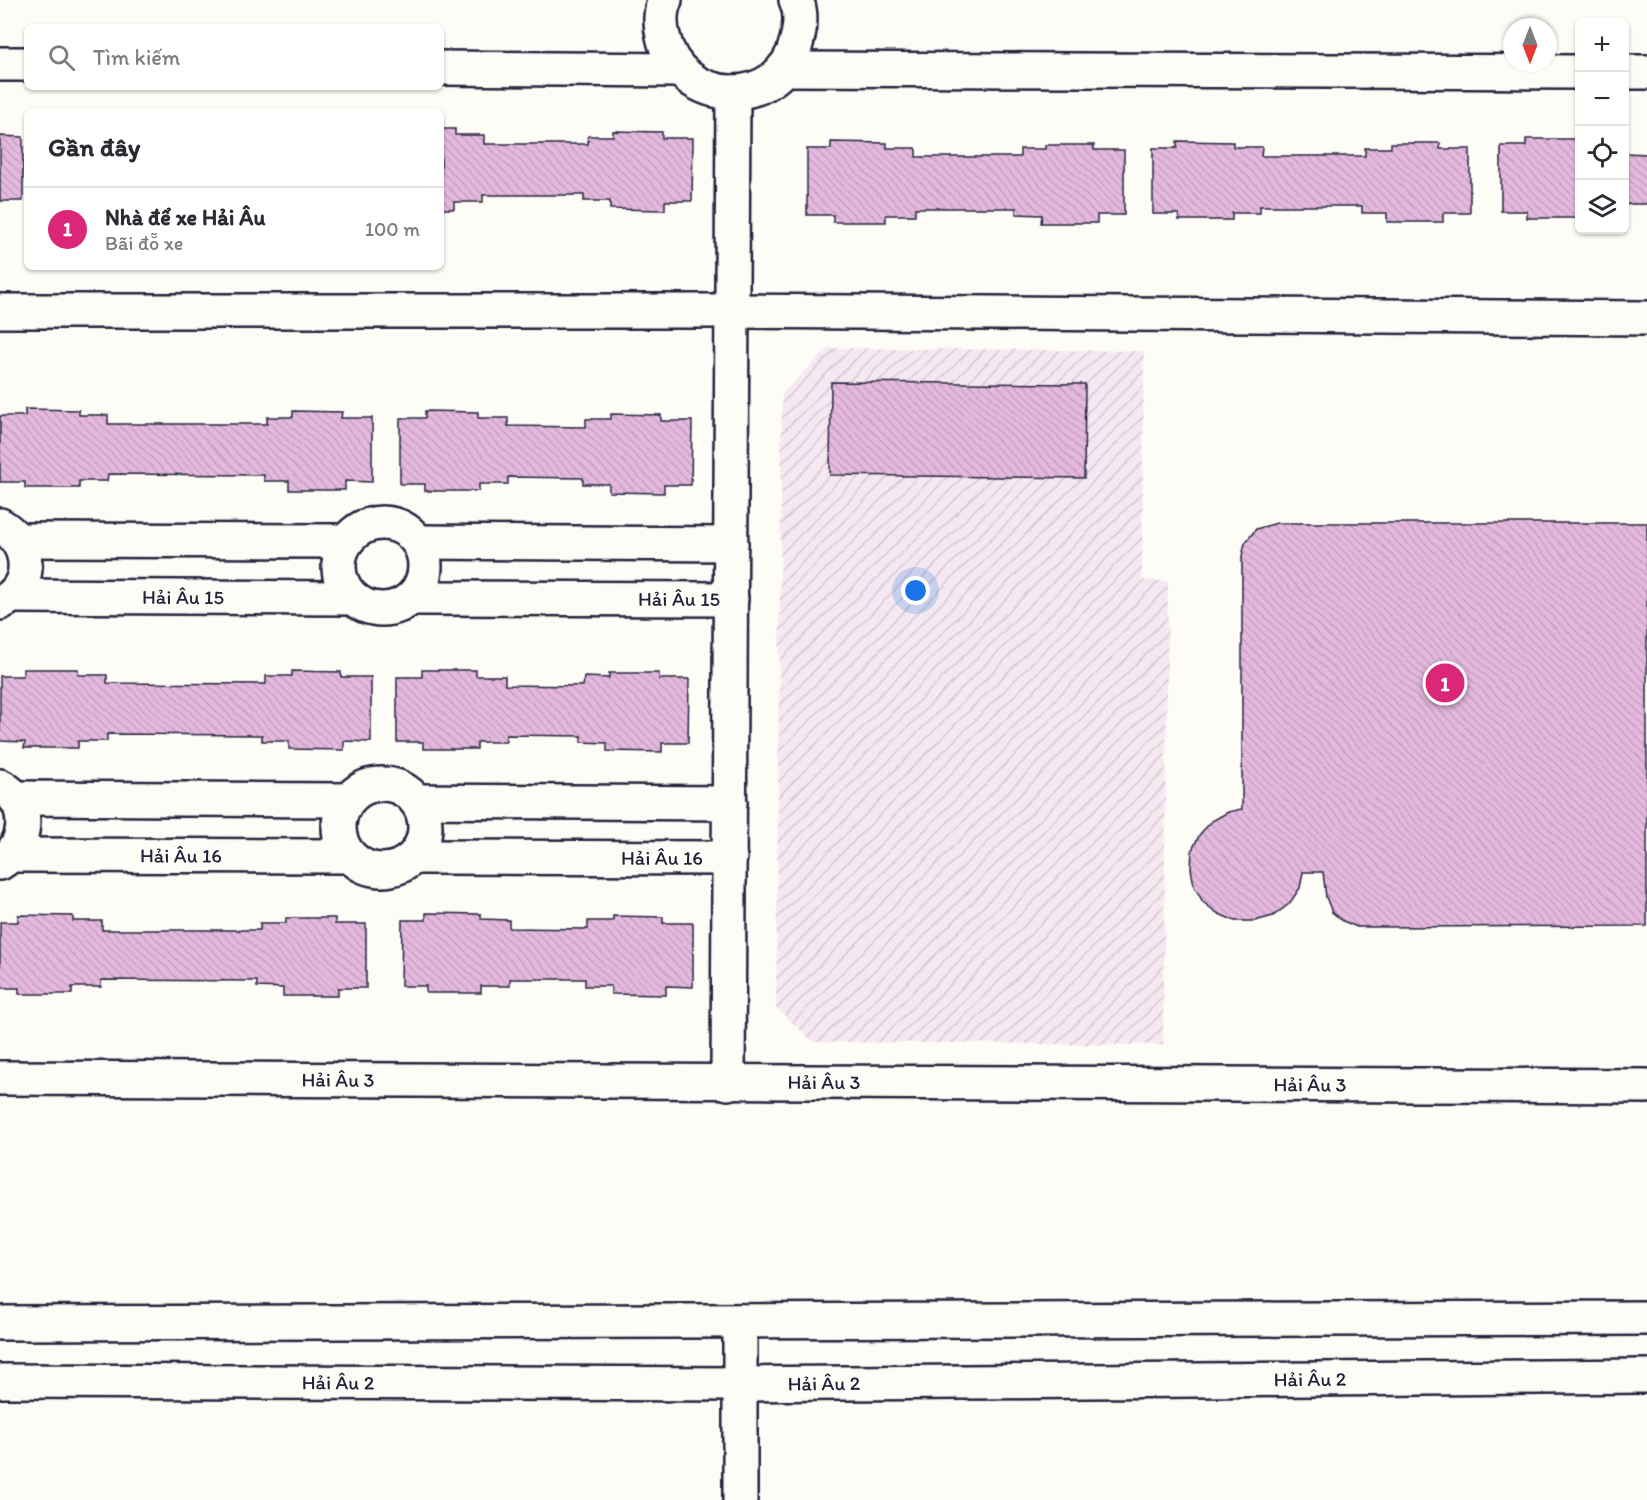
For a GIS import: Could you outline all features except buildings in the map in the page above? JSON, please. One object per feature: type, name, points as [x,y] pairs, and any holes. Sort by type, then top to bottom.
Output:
[{"type":"street","points":[[665,0],[661,28],[666,51],[679,70],[697,84],[719,92],[743,92],[765,84],[783,69],[795,49],[800,27],[796,0]]},
{"type":"street","points":[[0,64],[24,64]]},
{"type":"street","points":[[444,68],[679,70]]},
{"type":"street","points":[[783,69],[1575,72]]},
{"type":"street","points":[[1629,72],[1647,72]]},
{"type":"street","points":[[728,1083],[733,92]]},
{"type":"street","points":[[0,310],[732,311],[1647,318]]},
{"type":"street","points":[[353,598],[340,578],[338,565],[345,542],[355,531],[382,522],[396,525],[409,532],[419,542],[423,551],[425,571],[418,591],[412,598]]},
{"type":"street","name":"Hải Âu 15","points":[[9,533],[345,542]]},
{"type":"street","name":"Hải Âu 15","points":[[6,600],[25,575],[25,557],[9,533]]},
{"type":"street","points":[[419,542],[731,544]]},
{"type":"street","name":"Hải Âu 15","points":[[6,600],[353,598],[376,609],[388,609],[412,598],[731,599]]},
{"type":"street","points":[[349,856],[341,843],[338,829],[340,813],[347,800],[357,791],[381,783],[407,791],[423,811],[425,835],[414,857]]},
{"type":"street","name":"Hải Âu 16","points":[[7,792],[347,800]]},
{"type":"street","name":"Hải Âu 16","points":[[6,859],[23,833],[21,809],[7,792]]},
{"type":"street","points":[[416,801],[730,803]]},
{"type":"street","name":"Hải Âu 16","points":[[6,859],[349,856],[369,869],[381,871],[404,864],[414,857],[730,858]]},
{"type":"street","name":"Hải Âu 3","points":[[0,1078],[1647,1086]]},
{"type":"street","points":[[0,1323],[1647,1318]]},
{"type":"street","points":[[740,1321],[740,1500]]},
{"type":"street","name":"Hải Âu 2","points":[[0,1381],[740,1384],[1647,1376]]},
{"type":"shaded area","points":[[829,348],[1144,351],[1142,580],[1168,581],[1163,1045],[814,1042],[776,1008],[782,394]]},
{"type":"place","name":"Nhà để xe Hải Âu","points":[[1445,683]]}]
